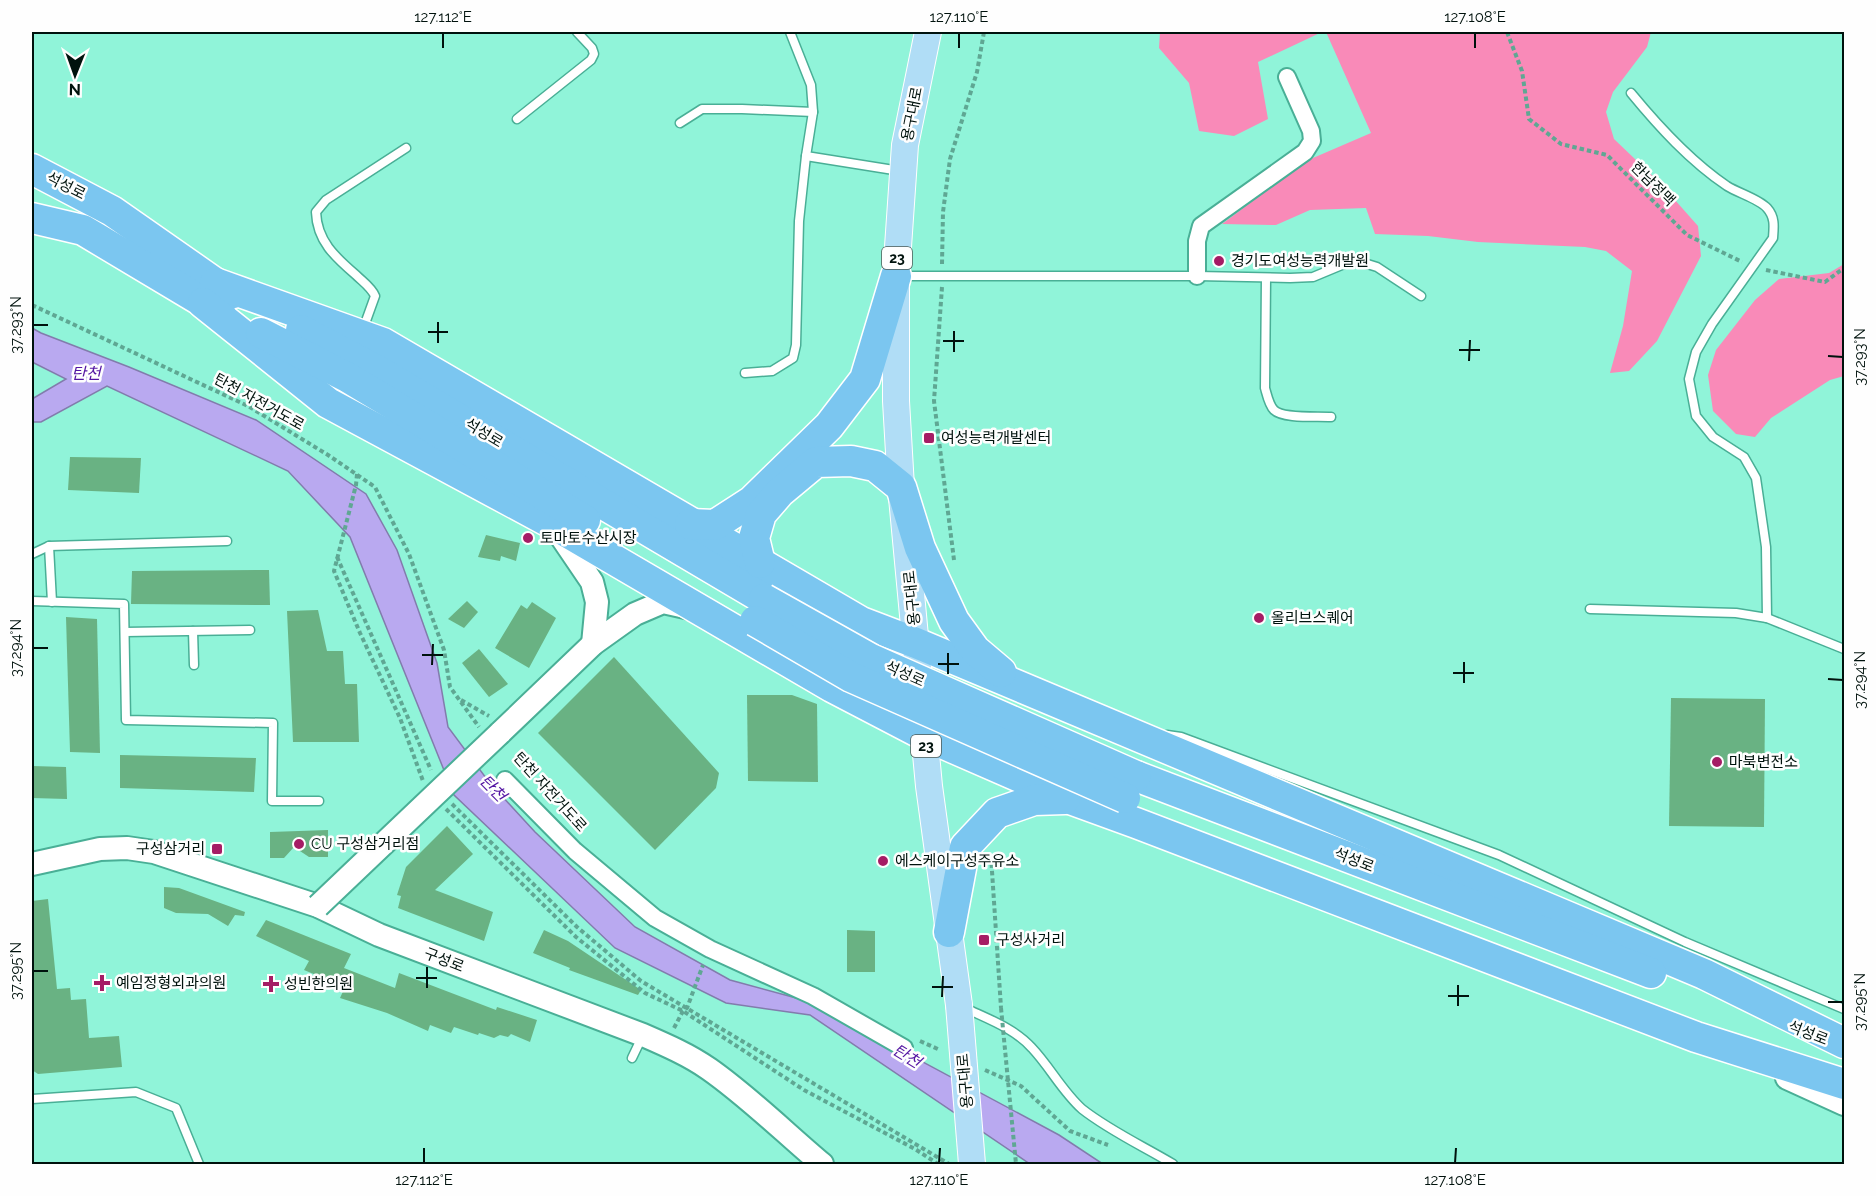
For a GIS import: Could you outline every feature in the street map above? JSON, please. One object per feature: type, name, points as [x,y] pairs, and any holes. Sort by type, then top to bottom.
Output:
[{"type":"highway","name":"석성로","points":[[32,168],[112,211],[209,293]]},
{"type":"highway","name":"석성로","points":[[32,218],[83,230],[209,293],[375,369],[760,610],[871,659],[1130,787],[1845,1083]]},
{"type":"highway","points":[[690,524],[715,525],[752,501],[829,426],[865,379],[896,276]]},
{"type":"highway","points":[[209,293],[383,343],[861,622],[916,643],[1704,974],[1845,1045]]},
{"type":"highway","points":[[209,293],[328,403],[553,524],[832,687],[926,736],[1070,799],[1696,1037],[1845,1083]]},
{"type":"highway","points":[[759,563],[754,538],[761,514],[780,492],[816,462],[851,461],[875,466],[901,487],[920,549],[954,621],[975,650],[1004,675],[1041,697]]},
{"type":"highway","points":[[772,651],[797,653],[807,647],[813,638],[815,614],[805,589]]},
{"type":"highway","points":[[1070,799],[1053,774],[1060,759],[1083,738],[1094,733],[1118,729]]},
{"type":"highway","name":"석성로","points":[[1130,787],[1845,1045]]},
{"type":"highway","points":[[949,932],[964,847],[997,813],[1034,800],[1070,799]]},
{"type":"main road","name":"용구대로","points":[[928,32],[905,145],[896,276],[897,401],[901,487],[929,786],[959,1005],[972,1164]]},
{"type":"street","points":[[1197,276],[1197,241],[1201,226],[1305,152],[1312,141],[1311,131],[1287,77]]},
{"type":"street","points":[[553,524],[591,582],[597,602],[593,645]]},
{"type":"street","points":[[318,906],[497,731],[593,645],[635,614],[663,602],[700,610]]},
{"type":"street","points":[[505,780],[575,851],[655,918],[710,949],[910,1043]]},
{"type":"street","name":"구성로","points":[[32,864],[100,849],[127,848],[154,852],[318,906],[379,935],[666,1045],[709,1069],[822,1164]]},
{"type":"street","points":[[1704,974],[1845,1029]]},
{"type":"street","points":[[1696,1037],[1845,1104]]},
{"type":"lane","points":[[517,119],[591,60],[594,54],[592,48],[577,32]]},
{"type":"lane","points":[[745,373],[772,371],[793,358],[796,345],[798,221],[813,112],[811,85],[790,32]]},
{"type":"lane","points":[[1631,93],[1653,120],[1696,162],[1728,187],[1766,207],[1775,221],[1773,238],[1712,324],[1696,351],[1689,379],[1696,416],[1713,437],[1744,457],[1756,478],[1766,548],[1767,618]]},
{"type":"lane","points":[[680,123],[702,110],[813,112]]},
{"type":"lane","points":[[361,335],[375,297],[372,289],[342,263],[322,240],[316,224],[316,212],[326,200],[406,148]]},
{"type":"lane","points":[[806,156],[903,171]]},
{"type":"lane","points":[[896,276],[1313,277],[1349,262],[1361,262],[1377,267],[1421,296]]},
{"type":"lane","points":[[1266,278],[1265,388],[1268,400],[1274,410],[1282,415],[1331,417]]},
{"type":"lane","points":[[32,554],[49,546],[227,541]]},
{"type":"lane","points":[[49,546],[51,602]]},
{"type":"lane","points":[[32,602],[124,604],[126,720],[273,723],[272,801],[319,801]]},
{"type":"lane","points":[[1590,609],[1736,613],[1767,618],[1845,649]]},
{"type":"lane","points":[[124,632],[250,630]]},
{"type":"lane","points":[[193,631],[194,665]]},
{"type":"lane","points":[[1118,729],[1180,737],[1499,855],[1685,942],[1845,1010]]},
{"type":"lane","points":[[959,1005],[1011,1030],[1032,1047],[1066,1093],[1082,1108],[1116,1132],[1173,1164]]},
{"type":"lane","points":[[632,1058],[644,1035]]},
{"type":"lane","points":[[32,1099],[136,1092],[176,1108],[199,1164]]},
{"type":"path","points":[[955,569],[934,401],[942,275],[943,212],[950,159],[976,72],[984,32]]},
{"type":"path","name":"한남정맥","points":[[1507,32],[1522,71],[1528,119],[1561,144],[1607,155],[1688,235],[1752,267]]},
{"type":"path","points":[[1762,269],[1825,282],[1845,268]]},
{"type":"path","name":"탄천 자전거도로","points":[[32,305],[248,406],[375,487],[409,554],[444,650],[450,687],[458,698],[497,731]]},
{"type":"path","points":[[357,474],[334,571],[400,718],[426,788]]},
{"type":"path","points":[[337,555],[436,778]]},
{"type":"path","points":[[458,698],[497,731]]},
{"type":"path","points":[[450,802],[577,927],[641,981],[804,1090],[915,1149],[938,1164]]},
{"type":"path","points":[[440,803],[576,937],[645,993],[685,1009],[949,1164]]},
{"type":"path","points":[[990,852],[1001,1008],[1016,1164]]},
{"type":"path","points":[[666,1045],[689,1001],[707,956]]},
{"type":"path","points":[[910,1043],[948,1053]]},
{"type":"path","points":[[979,1067],[1021,1086],[1070,1131],[1112,1146]]},
{"type":"shaded area","points":[[1160,32],[1322,32],[1258,62],[1268,119],[1234,136],[1199,131],[1189,83],[1159,48]]},
{"type":"shaded area","points":[[1326,32],[1651,32],[1647,47],[1613,92],[1606,112],[1614,139],[1659,182],[1698,226],[1701,256],[1657,341],[1629,371],[1610,373],[1623,326],[1632,271],[1606,251],[1585,247],[1375,234],[1366,208],[1310,210],[1276,225],[1222,224],[1306,161],[1371,133]]},
{"type":"shaded area","points":[[1844,264],[1844,376],[1830,380],[1771,418],[1755,437],[1736,434],[1713,411],[1708,375],[1716,350],[1755,300],[1779,279],[1829,273]]},
{"type":"water","name":"탄천","points":[[32,328],[256,420],[366,494],[397,550],[437,663],[448,727],[489,782],[535,832],[635,927],[730,980],[811,1002],[1059,1135],[1103,1164],[1030,1164],[810,1015],[726,1003],[615,948],[454,795],[350,537],[288,471],[107,386],[41,422],[32,422],[32,399],[66,379],[32,362]]},
{"type":"building","points":[[70,457],[141,458],[139,493],[68,490]]},
{"type":"building","points":[[486,535],[520,543],[516,561],[501,556],[500,561],[478,557]]},
{"type":"building","points":[[269,570],[270,605],[131,604],[132,571]]},
{"type":"building","points":[[467,601],[478,612],[464,628],[448,619]]},
{"type":"building","points":[[532,602],[556,618],[529,668],[495,648],[521,605],[527,609]]},
{"type":"building","points":[[318,610],[327,651],[343,651],[345,684],[357,684],[359,742],[293,742],[287,611]]},
{"type":"building","points":[[66,617],[97,619],[100,753],[70,752]]},
{"type":"building","points":[[479,649],[508,684],[489,697],[462,663]]},
{"type":"building","points":[[614,657],[719,773],[716,788],[655,850],[538,733]]},
{"type":"building","points":[[747,695],[792,695],[817,704],[818,782],[748,781]]},
{"type":"building","name":"마북변전소","points":[[1671,698],[1765,699],[1764,827],[1669,826]]},
{"type":"building","points":[[120,755],[256,758],[254,792],[120,788]]},
{"type":"building","points":[[32,766],[66,767],[67,799],[32,798]]},
{"type":"building","points":[[447,826],[473,854],[435,890],[493,912],[484,941],[398,908],[401,896],[397,895],[406,867]]},
{"type":"building","name":"CU 구성삼거리점","points":[[328,830],[328,857],[309,857],[294,847],[284,858],[270,858],[270,832]]},
{"type":"building","points":[[164,887],[179,888],[245,912],[244,916],[235,915],[228,926],[208,914],[176,913],[164,908]]},
{"type":"building","points":[[48,899],[57,989],[70,988],[71,1000],[86,999],[89,1038],[119,1036],[122,1067],[38,1074],[32,1070],[32,901]]},
{"type":"building","points":[[266,920],[351,954],[344,968],[395,988],[399,973],[496,1010],[497,1007],[537,1020],[530,1042],[511,1034],[508,1037],[500,1035],[494,1038],[454,1027],[451,1033],[430,1025],[428,1031],[387,1013],[340,998],[345,987],[304,970],[309,961],[256,936]]},
{"type":"building","points":[[544,930],[568,941],[641,990],[638,995],[569,970],[570,968],[533,953]]},
{"type":"building","points":[[847,930],[875,931],[875,972],[847,972]]},
{"type":"place","name":"경기도여성능력개발원","points":[[1219,261]]},
{"type":"place","name":"여성능력개발센터","points":[[929,438]]},
{"type":"place","name":"토마토수산시장","points":[[528,538]]},
{"type":"place","name":"올리브스퀘어","points":[[1259,618]]},
{"type":"place","name":"마북변전소","points":[[1717,762]]},
{"type":"place","name":"CU 구성삼거리점","points":[[299,844]]},
{"type":"place","name":"구성삼거리","points":[[217,849]]},
{"type":"place","name":"에스케이구성주유소","points":[[883,861]]},
{"type":"place","name":"구성사거리","points":[[984,940]]},
{"type":"place","name":"예임정형외과의원","points":[[102,983]]},
{"type":"place","name":"성빈한의원","points":[[271,984]]}]
